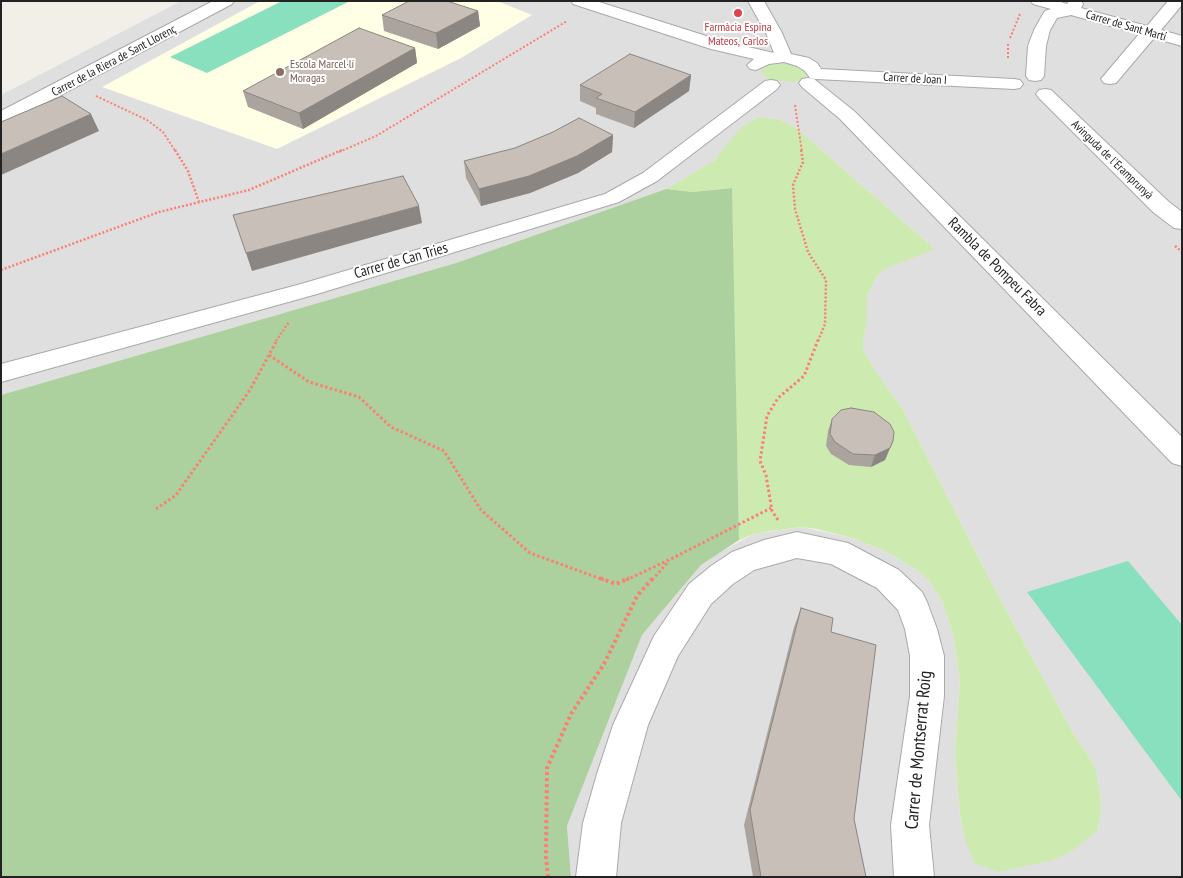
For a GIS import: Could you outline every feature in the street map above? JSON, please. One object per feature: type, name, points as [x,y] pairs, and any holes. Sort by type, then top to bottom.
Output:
[{"type":"street","name":"Carrer de la Riera de Sant Llorenç","points":[[1,119],[226,1]]},
{"type":"street","points":[[756,1],[774,34],[778,58]]},
{"type":"street","points":[[1110,79],[1177,1]]},
{"type":"street","points":[[585,3],[717,45],[803,62],[811,67],[795,83],[755,75],[754,69],[757,63],[778,58]]},
{"type":"street","points":[[1035,76],[1037,46],[1046,5],[1074,6]]},
{"type":"street","name":"Carrer de Sant Martí","points":[[1074,6],[1150,33],[1182,41]]},
{"type":"street","points":[[717,45],[754,69]]},
{"type":"street","points":[[1035,76],[1048,80],[1054,86],[1052,92],[1045,94],[1026,92],[1014,84],[1014,80],[1018,77],[1035,76]]},
{"type":"street","name":"Carrer de Joan I","points":[[795,83],[1014,84]]},
{"type":"street","name":"Carrer de Can Tries","points":[[1,373],[530,225],[612,198],[650,177],[795,83]]},
{"type":"street","name":"Rambla de Pompeu Fabra","points":[[795,83],[847,115],[1182,455]]},
{"type":"street","name":"Avinguda de l'Eramprunyà","points":[[1045,94],[1161,207],[1182,223]]},
{"type":"street","name":"Carrer de Montserrat Roig","points":[[596,877],[602,823],[618,766],[631,725],[666,647],[700,594],[722,575],[750,558],[797,545],[837,552],[888,579],[911,602],[921,630],[927,656],[927,696],[910,825],[914,877]]},
{"type":"path","points":[[1,270],[159,212],[249,190],[376,136],[585,3]]},
{"type":"path","points":[[795,83],[795,110],[803,162],[793,185],[795,209],[808,252],[826,280],[825,324],[804,376],[778,398],[767,416],[760,461],[766,475],[771,508],[797,545]]},
{"type":"path","points":[[70,84],[147,120],[163,132],[188,171],[199,202]]},
{"type":"path","points":[[156,509],[176,495],[250,390],[281,333],[304,302],[309,288]]},
{"type":"path","points":[[269,355],[309,382],[359,397],[391,427],[444,451],[481,510],[530,552],[616,584],[671,559],[771,508]]},
{"type":"path","points":[[548,877],[546,858],[547,768],[571,714],[604,664],[637,596],[671,559]]},
{"type":"shaded area","points":[[181,1],[1182,1],[1182,877],[571,877],[567,826],[642,635],[701,565],[717,554],[754,534],[801,527],[852,538],[885,551],[919,571],[932,585],[942,601],[953,633],[960,682],[955,753],[960,817],[965,839],[1097,831],[1101,813],[1100,792],[1095,766],[1072,731],[993,586],[901,406],[878,375],[864,351],[863,341],[867,323],[867,296],[877,276],[885,269],[934,248],[796,128],[778,119],[758,117],[746,124],[715,160],[666,189],[456,263],[1,395],[1,95]]},
{"type":"shaded area","name":"Escola Marcel·lí Moragas","points":[[260,1],[497,1],[532,15],[461,58],[277,149],[102,87]]},
{"type":"green space","points":[[282,1],[350,1],[207,73],[170,57]]},
{"type":"green space","points":[[772,62],[789,62],[805,70],[806,74],[804,78],[795,82],[766,78],[761,70],[762,67]]},
{"type":"green space","points":[[758,117],[778,119],[796,128],[935,249],[885,269],[877,276],[867,296],[867,323],[863,341],[864,351],[878,375],[901,406],[993,586],[1072,731],[1095,766],[1100,792],[1101,813],[1097,831],[1072,851],[1053,860],[998,872],[974,863],[965,839],[960,816],[955,753],[960,682],[953,633],[942,601],[932,585],[919,571],[885,551],[852,538],[817,529],[801,527],[771,531],[754,534],[739,540],[731,188],[693,192],[666,189],[715,160],[736,133]]},
{"type":"green space","points":[[732,188],[739,540],[701,565],[642,635],[567,826],[571,877],[1,877],[1,395],[456,263],[666,189],[693,192]]},
{"type":"green space","points":[[1128,561],[1182,625],[1182,801],[1027,592]]},
{"type":"building","points":[[409,1],[447,1],[478,11],[436,33],[382,15]]},
{"type":"building","points":[[359,28],[415,48],[299,113],[243,91]]},
{"type":"building","points":[[630,54],[691,75],[635,112],[596,98],[602,94],[580,85]]},
{"type":"building","points":[[62,96],[91,114],[1,154],[1,122]]},
{"type":"building","points":[[579,118],[613,135],[577,156],[529,176],[479,189],[464,161],[515,148],[553,132]]},
{"type":"building","points":[[403,176],[419,206],[246,253],[233,215]]},
{"type":"building","points":[[851,408],[874,412],[890,424],[894,432],[890,448],[875,455],[853,454],[835,442],[830,434],[832,419],[841,410]]},
{"type":"building","points":[[801,608],[833,618],[831,632],[876,645],[854,819],[866,877],[761,877],[750,810]]},
{"type":"place","name":"Farmàcia Espina Mateos, Carlos","points":[[738,13]]},
{"type":"place","name":"Escola Marcel·lí Moragas","points":[[280,72]]}]
